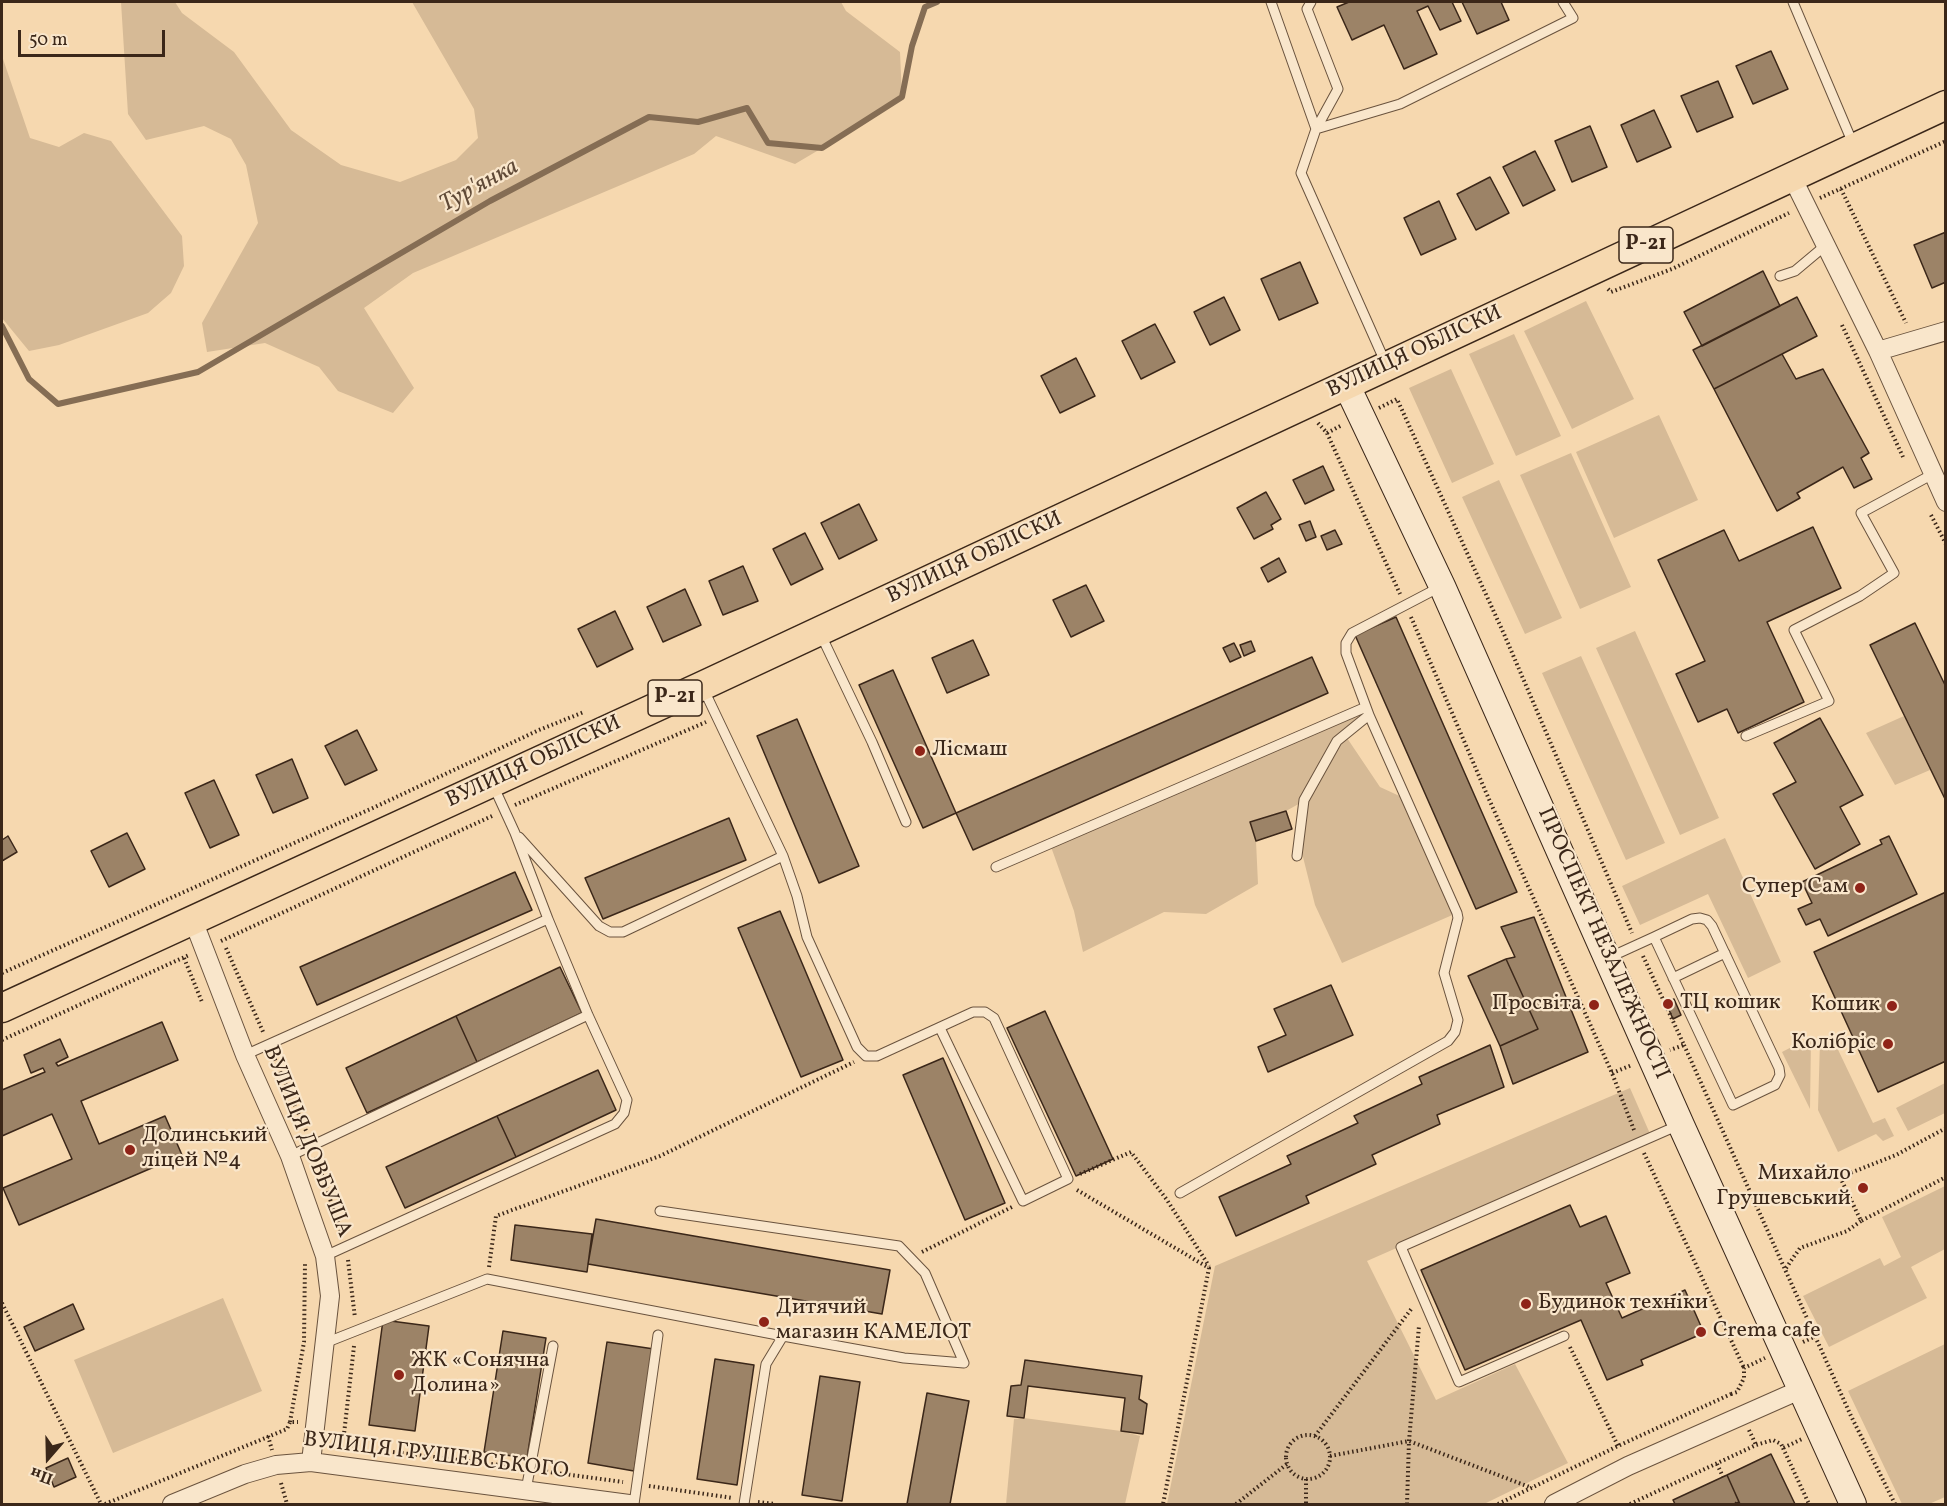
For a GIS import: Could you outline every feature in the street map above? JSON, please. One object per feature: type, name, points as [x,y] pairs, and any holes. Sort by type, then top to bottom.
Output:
[{"type":"main road","name":"ВУЛИЦЯ ОБЛІСКИ","points":[[2,1008],[1347,386],[1391,377],[1792,177],[1946,105]]},
{"type":"main road","name":"ПРОСПЕКТ НЕЗАЛЕЖНОСТІ","points":[[1347,386],[1442,586],[1681,1125],[1853,1504]]},
{"type":"street","points":[[1792,177],[1878,351],[1946,502]]},
{"type":"street","points":[[1878,351],[1946,331]]},
{"type":"street","name":"ВУЛИЦЯ ДОВБУША","points":[[193,920],[245,1055],[290,1156],[325,1256],[330,1296],[311,1462]]},
{"type":"street","points":[[1554,1504],[1628,1466],[1802,1389]]},
{"type":"street","name":"ВУЛИЦЯ ГРУШЕВСЬКОГО","points":[[172,1504],[245,1474],[276,1465],[311,1462],[632,1504]]},
{"type":"lane","points":[[1271,2],[1316,129]]},
{"type":"lane","points":[[1311,2],[1307,9],[1338,89],[1316,129],[1301,173],[1391,377]]},
{"type":"lane","points":[[1316,129],[1400,104],[1573,18],[1563,2]]},
{"type":"lane","points":[[1793,2],[1855,148]]},
{"type":"lane","points":[[1780,276],[1795,271],[1826,245]]},
{"type":"lane","points":[[1746,736],[1829,700],[1794,630],[1860,596],[1894,573],[1861,513],[1933,474]]},
{"type":"lane","points":[[1180,1193],[1448,1041],[1455,1032],[1458,1020],[1444,974],[1458,918],[1457,913],[1368,711],[1346,653],[1346,642],[1352,633],[1442,586]]},
{"type":"lane","points":[[819,631],[872,742],[906,822]]},
{"type":"lane","points":[[702,686],[783,855],[797,896],[807,938],[857,1047],[866,1056],[877,1056],[973,1012],[985,1012],[994,1018],[1068,1179],[1023,1201],[940,1028]]},
{"type":"lane","points":[[1297,856],[1304,800],[1337,741],[1368,711]]},
{"type":"lane","points":[[996,867],[1368,711]]},
{"type":"lane","points":[[325,1256],[615,1124],[624,1113],[627,1100],[588,1015],[515,833],[491,783]]},
{"type":"lane","points":[[515,833],[599,926],[610,932],[623,932],[783,855]]},
{"type":"lane","points":[[1608,958],[1637,945],[1654,937],[1696,918],[1704,918],[1712,926],[1779,1068],[1779,1079],[1772,1087],[1733,1106],[1654,937]]},
{"type":"lane","points":[[245,1055],[548,919]]},
{"type":"lane","points":[[1673,978],[1725,953]]},
{"type":"lane","points":[[290,1156],[588,1015]]},
{"type":"lane","points":[[1564,1336],[1459,1382],[1401,1247],[1681,1125]]},
{"type":"lane","points":[[325,1343],[487,1279],[904,1358],[964,1363],[924,1273],[899,1246],[660,1211]]},
{"type":"lane","points":[[632,1504],[658,1335]]},
{"type":"lane","points":[[744,1504],[766,1364],[783,1336]]},
{"type":"lane","points":[[526,1490],[553,1346]]},
{"type":"path","points":[[1604,285],[1611,292],[1672,269],[1946,141]]},
{"type":"path","points":[[1788,213],[1792,222]]},
{"type":"path","points":[[1840,320],[1946,544]]},
{"type":"path","points":[[1391,377],[1397,399],[1504,634],[1637,945],[1786,1268],[1851,1416],[1894,1504]]},
{"type":"path","points":[[1327,433],[1397,399]]},
{"type":"path","points":[[1290,412],[1299,431],[1318,423],[1327,433],[1612,1073],[1639,1142],[1744,1368]]},
{"type":"path","points":[[2,973],[375,807],[539,730],[593,708]]},
{"type":"path","points":[[2,1040],[505,810],[717,717]]},
{"type":"path","points":[[183,958],[206,1010]]},
{"type":"path","points":[[1612,1073],[1684,1045]]},
{"type":"path","points":[[487,1279],[496,1216],[660,1156],[866,1056]]},
{"type":"path","points":[[1861,1221],[1840,1178],[1896,1155],[1946,1128]]},
{"type":"path","points":[[1063,1181],[1131,1152],[1167,1200],[1209,1268],[1163,1504]]},
{"type":"path","points":[[1786,1268],[1800,1248],[1847,1231],[1861,1221],[1946,1177]]},
{"type":"path","points":[[1063,1181],[1209,1268]]},
{"type":"path","points":[[911,1258],[1023,1201]]},
{"type":"path","points":[[2,1303],[103,1504],[287,1429],[304,1342],[306,1257]]},
{"type":"path","points":[[1315,1436],[1422,1296]]},
{"type":"path","points":[[1407,1504],[1409,1441],[1422,1296]]},
{"type":"path","points":[[1564,1336],[1618,1446]]},
{"type":"path","points":[[1498,1504],[1731,1394]]},
{"type":"path","points":[[1783,1448],[1851,1416]]},
{"type":"path","points":[[290,1422],[316,1421]]},
{"type":"path","points":[[1302,1435],[1315,1436],[1326,1443],[1330,1456],[1323,1472],[1315,1478],[1306,1479],[1294,1474],[1287,1464],[1286,1452],[1292,1441],[1302,1435]]},
{"type":"path","points":[[1630,1504],[1773,1440],[1783,1448],[1809,1504]]},
{"type":"path","points":[[1330,1456],[1409,1441],[1532,1488]]},
{"type":"path","points":[[1236,1504],[1287,1464]]},
{"type":"path","points":[[1717,1464],[1723,1477]]},
{"type":"path","points":[[1306,1479],[1306,1504]]},
{"type":"path","points":[[274,1485],[290,1482]]},
{"type":"shaded area","points":[[121,2],[175,2],[182,13],[234,52],[291,130],[341,165],[400,182],[456,160],[478,138],[474,109],[412,2],[841,2],[846,11],[900,52],[902,97],[856,128],[795,164],[716,136],[694,154],[413,273],[364,308],[414,388],[393,413],[338,391],[319,367],[265,343],[207,352],[202,323],[258,223],[246,165],[231,139],[204,126],[146,140],[128,114]]},
{"type":"shaded area","points":[[2,56],[30,138],[59,147],[84,133],[111,141],[182,236],[184,266],[171,293],[148,313],[59,345],[29,351],[2,318]]},
{"type":"shaded area","points":[[1586,301],[1634,399],[1572,429],[1524,331]]},
{"type":"shaded area","points":[[1514,334],[1561,436],[1516,456],[1469,354]]},
{"type":"shaded area","points":[[1451,369],[1494,464],[1452,483],[1409,388]]},
{"type":"shaded area","points":[[1659,415],[1698,500],[1614,538],[1576,452]]},
{"type":"shaded area","points":[[1571,453],[1631,587],[1580,609],[1520,475]]},
{"type":"shaded area","points":[[1499,480],[1562,618],[1525,634],[1462,497]]},
{"type":"shaded area","points":[[1635,631],[1719,818],[1680,835],[1596,648]]},
{"type":"shaded area","points":[[1581,656],[1665,843],[1626,860],[1542,673]]},
{"type":"shaded area","points":[[1366,707],[1369,715],[1345,735],[1380,787],[1406,799],[1457,913],[1342,963],[1315,905],[1300,845],[1304,801],[1286,811],[1250,822],[1256,841],[1258,884],[1206,914],[1164,912],[1083,952],[1074,911],[1050,844]]},
{"type":"shaded area","points":[[1904,716],[1930,770],[1895,785],[1866,733]]},
{"type":"shaded area","points":[[1725,838],[1781,962],[1748,978],[1708,894],[1640,925],[1622,886]]},
{"type":"shaded area","points":[[1831,1035],[1873,1123],[1885,1118],[1894,1136],[1883,1141],[1876,1134],[1838,1152],[1818,1110],[1820,1041]]},
{"type":"shaded area","points":[[1811,1037],[1810,1109],[1782,1052]]},
{"type":"shaded area","points":[[1945,1083],[1945,1113],[1908,1131],[1896,1108]]},
{"type":"shaded area","points":[[1630,1088],[1651,1136],[1367,1261],[1436,1400],[1515,1364],[1568,1463],[1484,1504],[1167,1504],[1215,1266]]},
{"type":"shaded area","points":[[1945,1186],[1945,1249],[1911,1267],[1927,1298],[1829,1347],[1803,1296],[1880,1258],[1884,1266],[1901,1257],[1882,1217]]},
{"type":"shaded area","points":[[223,1298],[262,1391],[113,1453],[74,1360]]},
{"type":"shaded area","points":[[1945,1344],[1945,1497],[1929,1504],[1902,1504],[1848,1391]]},
{"type":"shaded area","points":[[1024,1418],[1121,1431],[1140,1436],[1125,1504],[1006,1504],[1014,1419]]},
{"type":"building","points":[[1349,2],[1452,2],[1461,21],[1440,30],[1428,6],[1417,11],[1437,54],[1404,69],[1384,25],[1352,40],[1337,7]]},
{"type":"building","points":[[1462,2],[1501,2],[1509,20],[1477,34]]},
{"type":"building","points":[[1771,51],[1788,89],[1753,104],[1736,66]]},
{"type":"building","points":[[1718,81],[1733,117],[1697,132],[1681,96]]},
{"type":"building","points":[[1654,110],[1671,147],[1637,162],[1621,125]]},
{"type":"building","points":[[1590,126],[1607,167],[1572,182],[1555,141]]},
{"type":"building","points":[[1535,151],[1555,190],[1523,206],[1503,167]]},
{"type":"building","points":[[1490,177],[1509,213],[1476,230],[1457,194]]},
{"type":"building","points":[[1439,201],[1456,239],[1421,255],[1404,218]]},
{"type":"building","points":[[1946,232],[1946,282],[1932,288],[1914,245]]},
{"type":"building","points":[[1300,262],[1318,303],[1279,320],[1261,279]]},
{"type":"building","points":[[1763,271],[1780,306],[1702,346],[1684,312]]},
{"type":"building","points":[[1224,297],[1240,330],[1210,345],[1194,312]]},
{"type":"building","points":[[1797,297],[1817,336],[1714,389],[1693,350]]},
{"type":"building","points":[[1155,324],[1175,362],[1141,379],[1122,341]]},
{"type":"building","points":[[1782,354],[1796,379],[1823,369],[1869,453],[1861,458],[1872,479],[1854,488],[1843,467],[1797,493],[1800,498],[1777,511],[1714,389]]},
{"type":"building","points":[[1076,358],[1095,396],[1060,413],[1041,376]]},
{"type":"building","points":[[1323,466],[1334,490],[1305,504],[1293,480]]},
{"type":"building","points":[[1266,492],[1281,519],[1271,525],[1273,529],[1254,539],[1237,508]]},
{"type":"building","points":[[859,504],[877,540],[839,559],[821,523]]},
{"type":"building","points":[[1310,521],[1316,537],[1306,541],[1299,525]]},
{"type":"building","points":[[1813,527],[1841,588],[1767,622],[1804,702],[1738,733],[1727,709],[1698,722],[1676,674],[1705,661],[1658,560],[1724,530],[1739,561]]},
{"type":"building","points":[[1335,530],[1342,544],[1327,550],[1321,536]]},
{"type":"building","points":[[805,533],[823,569],[791,585],[773,549]]},
{"type":"building","points":[[1279,558],[1286,572],[1268,582],[1261,568]]},
{"type":"building","points":[[743,566],[758,601],[723,615],[709,581]]},
{"type":"building","points":[[1086,585],[1104,621],[1071,637],[1053,600]]},
{"type":"building","points":[[685,589],[701,625],[663,642],[647,607]]},
{"type":"building","points":[[615,611],[633,649],[597,667],[578,629]]},
{"type":"building","points":[[1396,617],[1517,892],[1476,909],[1355,635]]},
{"type":"building","points":[[1915,623],[1946,687],[1946,801],[1870,645]]},
{"type":"building","points":[[973,640],[989,675],[947,693],[932,658]]},
{"type":"building","points":[[1251,641],[1255,651],[1244,656],[1240,645]]},
{"type":"building","points":[[1234,643],[1241,657],[1230,662],[1223,648]]},
{"type":"building","points":[[1312,657],[1328,693],[973,850],[956,813]]},
{"type":"building","points":[[893,670],[956,813],[923,828],[859,685]]},
{"type":"building","points":[[1820,718],[1863,795],[1840,807],[1860,844],[1815,869],[1773,794],[1796,782],[1774,743]]},
{"type":"building","points":[[797,719],[859,866],[819,883],[757,736]]},
{"type":"building","points":[[357,730],[377,770],[345,785],[325,746]]},
{"type":"building","points":[[292,759],[308,798],[273,813],[256,775]]},
{"type":"building","points":[[214,780],[239,835],[210,848],[185,793]]},
{"type":"building","points":[[1286,811],[1292,829],[1256,841],[1250,822]]},
{"type":"building","points":[[729,818],[746,860],[603,919],[585,878]]},
{"type":"building","points":[[127,833],[145,869],[109,887],[91,851]]},
{"type":"building","points":[[8,836],[17,852],[2,861],[2,840]]},
{"type":"building","name":"Супер Сам","points":[[1889,836],[1917,894],[1828,936],[1820,919],[1806,925],[1798,909],[1812,903],[1802,882],[1882,844],[1880,840]]},
{"type":"building","points":[[515,872],[532,910],[317,1005],[300,967]]},
{"type":"building","name":"Кошик","points":[[1946,892],[1946,1061],[1878,1092],[1814,952]]},
{"type":"building","points":[[780,911],[843,1060],[801,1077],[738,928]]},
{"type":"building","points":[[1534,917],[1588,1052],[1513,1084],[1500,1046],[1538,1029],[1506,959],[1515,957],[1501,927]]},
{"type":"building","points":[[1506,959],[1538,1029],[1500,1046],[1468,976]]},
{"type":"building","points":[[560,967],[582,1013],[477,1062],[456,1016]]},
{"type":"building","points":[[1331,985],[1353,1035],[1268,1072],[1258,1047],[1286,1035],[1274,1009]]},
{"type":"building","points":[[1674,999],[1681,1015],[1673,1019],[1666,1003]]},
{"type":"building","points":[[1045,1011],[1113,1159],[1076,1176],[1007,1028]]},
{"type":"building","points":[[456,1016],[477,1062],[367,1113],[346,1068]]},
{"type":"building","points":[[162,1022],[178,1060],[81,1101],[99,1144],[165,1116],[182,1155],[19,1225],[3,1188],[72,1159],[52,1114],[2,1136],[2,1090],[45,1072],[43,1068],[31,1073],[24,1055],[60,1039],[68,1057],[56,1063],[58,1066]]},
{"type":"building","points":[[1490,1045],[1504,1087],[1437,1115],[1440,1124],[1372,1155],[1376,1164],[1306,1196],[1309,1203],[1236,1236],[1219,1197],[1291,1164],[1287,1156],[1358,1123],[1354,1116],[1422,1084],[1419,1077]]},
{"type":"building","points":[[943,1058],[1005,1203],[965,1220],[903,1075]]},
{"type":"building","points":[[598,1070],[616,1110],[516,1157],[497,1116]]},
{"type":"building","points":[[497,1116],[516,1157],[405,1208],[386,1167]]},
{"type":"building","name":"Будинок техніки","points":[[1570,1205],[1580,1227],[1606,1216],[1630,1273],[1606,1283],[1622,1318],[1685,1290],[1704,1333],[1641,1360],[1643,1365],[1607,1380],[1581,1320],[1465,1370],[1421,1270]]},
{"type":"building","points":[[596,1219],[890,1270],[882,1314],[588,1264]]},
{"type":"building","points":[[515,1225],[592,1234],[587,1272],[511,1260]]},
{"type":"building","points":[[73,1304],[84,1329],[35,1351],[24,1327]]},
{"type":"building","name":"ЖК «Сонячна Долина»","points":[[383,1320],[429,1326],[415,1431],[369,1425]]},
{"type":"building","points":[[503,1331],[546,1338],[527,1458],[484,1452]]},
{"type":"building","points":[[607,1342],[654,1349],[634,1471],[588,1463]]},
{"type":"building","points":[[715,1359],[754,1365],[737,1485],[697,1479]]},
{"type":"building","points":[[1025,1360],[1142,1376],[1139,1399],[1147,1404],[1143,1434],[1121,1431],[1125,1398],[1028,1386],[1024,1418],[1007,1416],[1011,1386],[1021,1385]]},
{"type":"building","points":[[820,1376],[860,1382],[842,1501],[802,1495]]},
{"type":"building","points":[[927,1393],[969,1401],[950,1504],[907,1504]]},
{"type":"building","points":[[1771,1454],[1795,1504],[1740,1504],[1727,1475]]},
{"type":"building","points":[[68,1458],[76,1477],[54,1487],[46,1468]]},
{"type":"building","points":[[1727,1475],[1739,1502],[1734,1504],[1675,1504],[1673,1500]]},
{"type":"waterway","name":"Тур'янка","points":[[2,326],[29,379],[58,404],[198,372],[490,201],[649,117],[698,122],[747,108],[768,143],[822,148],[902,97],[912,46],[925,7],[937,2]]},
{"type":"place","name":"Лісмаш","points":[[920,751]]},
{"type":"place","name":"Супер Сам","points":[[1860,888]]},
{"type":"place","name":"ТЦ кошик","points":[[1668,1004]]},
{"type":"place","name":"Просвіта","points":[[1594,1005]]},
{"type":"place","name":"Кошик","points":[[1892,1006]]},
{"type":"place","name":"Колібріс","points":[[1888,1044]]},
{"type":"place","name":"Долинський ліцей №4","points":[[130,1150]]},
{"type":"place","name":"Михайло Грушевський","points":[[1863,1188]]},
{"type":"place","name":"Будинок техніки","points":[[1526,1304]]},
{"type":"place","name":"Дитячий магазин КАМЕЛОТ","points":[[764,1322]]},
{"type":"place","name":"Crema cafe","points":[[1701,1332]]},
{"type":"place","name":"ЖК «Сонячна Долина»","points":[[399,1375]]}]
